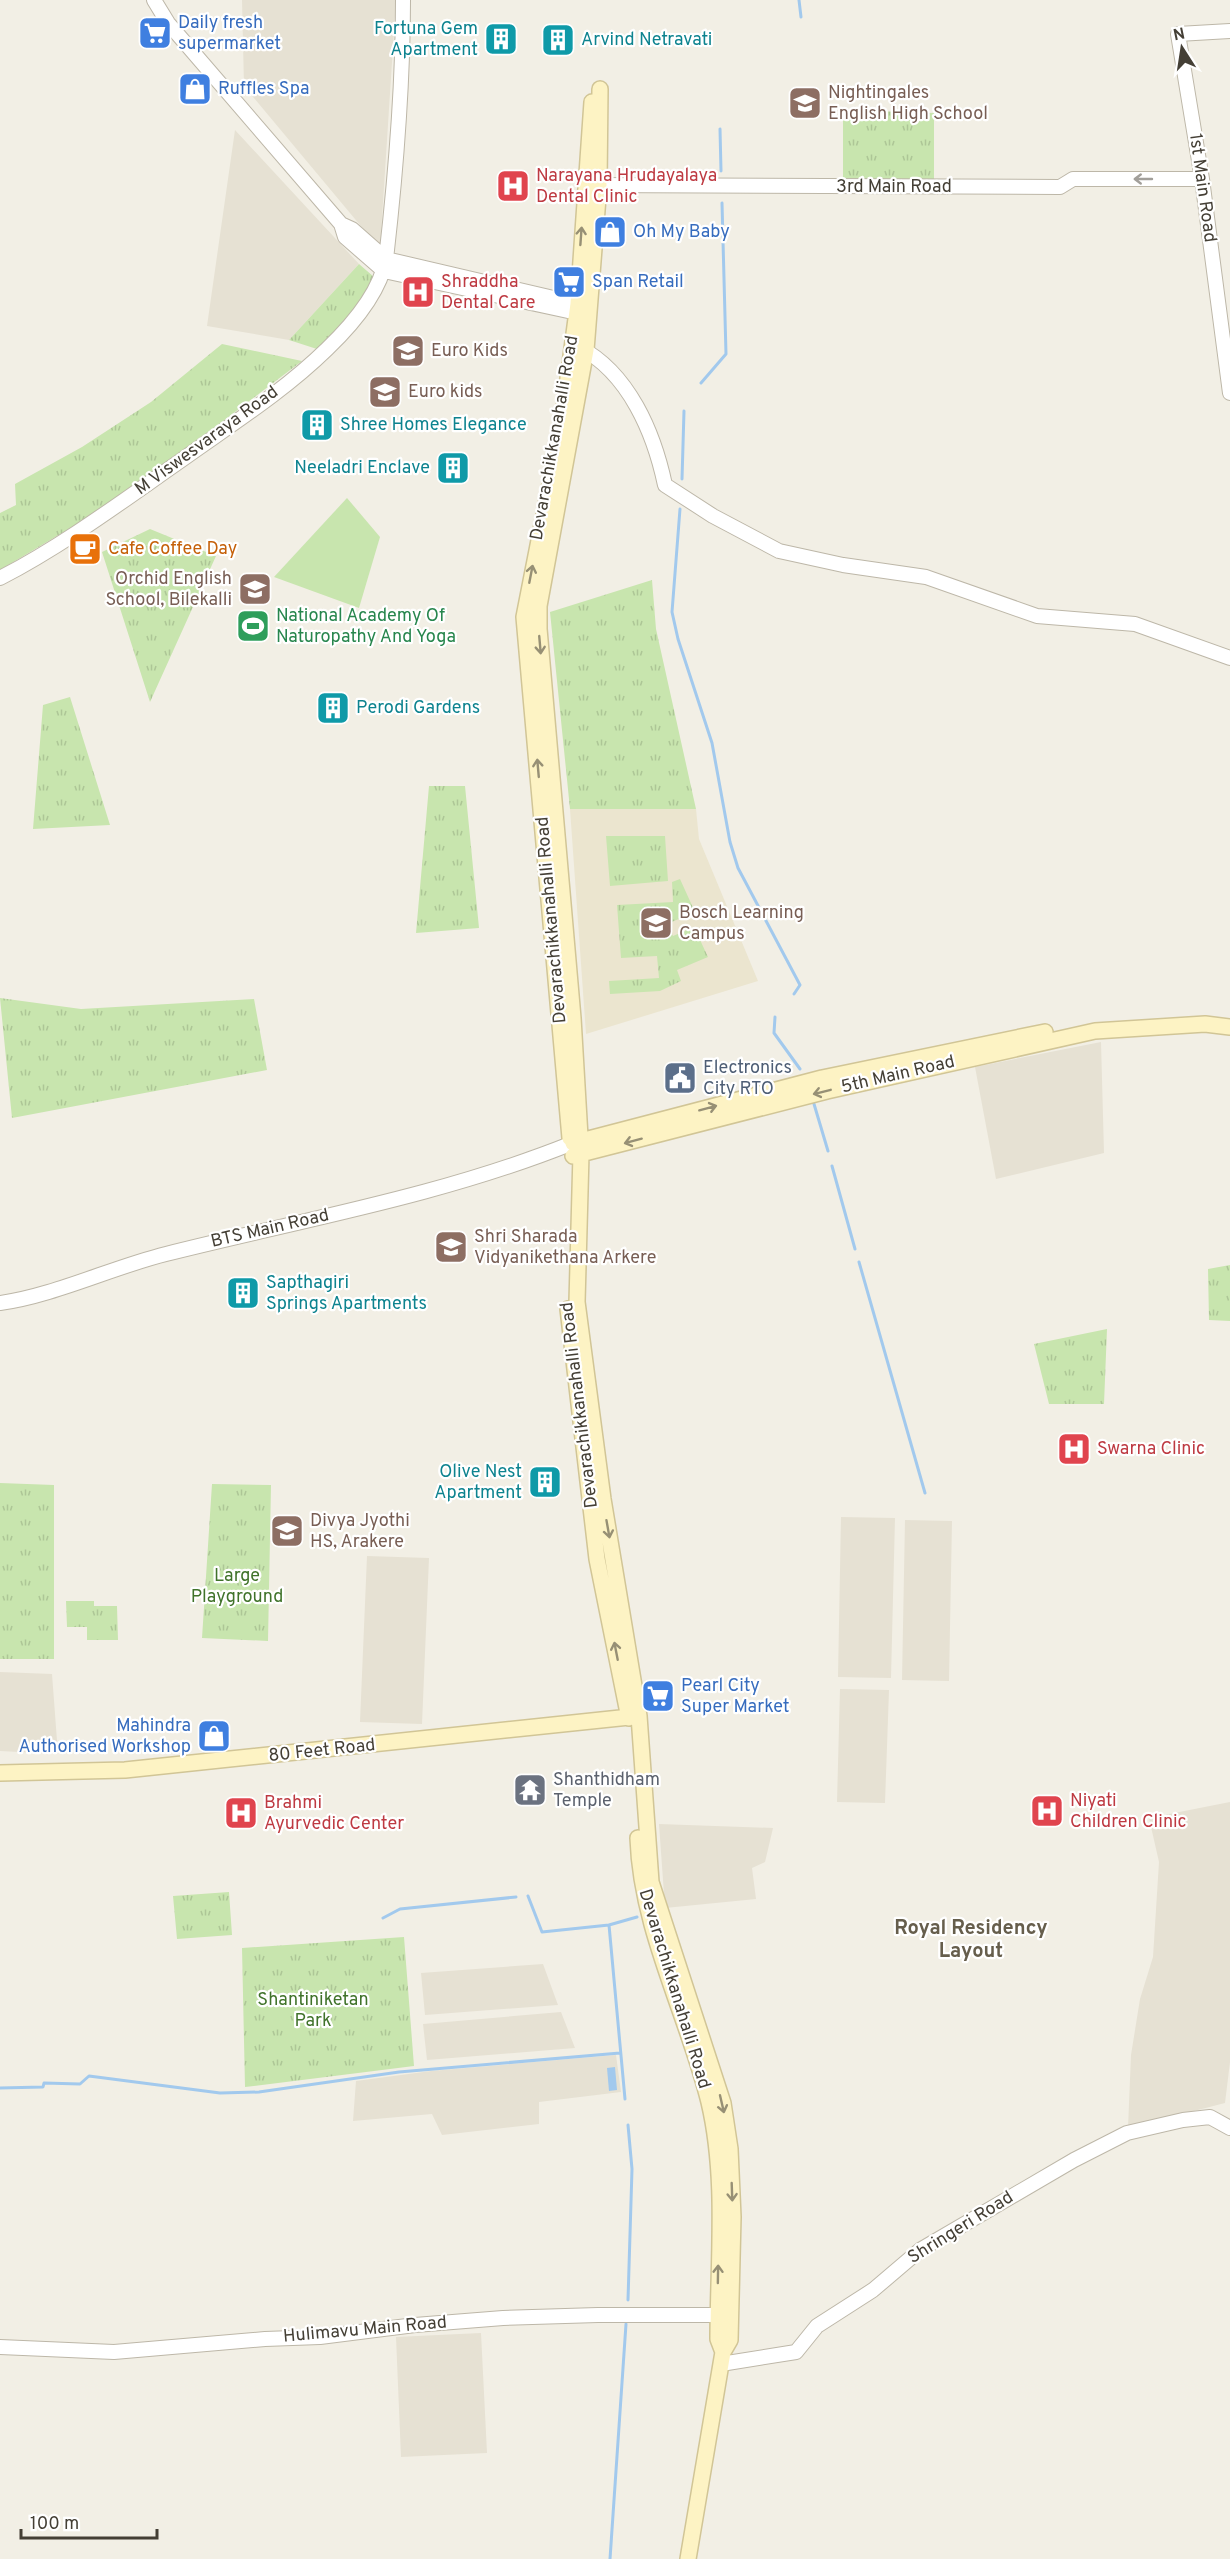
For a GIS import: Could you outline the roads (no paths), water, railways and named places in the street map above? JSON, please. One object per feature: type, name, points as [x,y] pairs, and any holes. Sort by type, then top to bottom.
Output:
[{"type":"main road","name":"Devarachikkanahalli Road","points":[[597,103],[584,305],[539,606],[576,1149],[577,1302],[634,1721],[643,1825],[651,1882],[723,2103],[733,2190],[734,2246],[724,2315],[718,2339],[722,2358],[688,2559]]},
{"type":"main road","name":"5th Main Road","points":[[576,1149],[822,1078],[1095,1022],[1202,1015],[1230,1016]]},
{"type":"main road","name":"5th Main Road","points":[[576,1149],[1095,1031],[1205,1024],[1230,1027]]},
{"type":"main road","name":"80 Feet Road","points":[[0,1773],[134,1769],[566,1723],[576,1730],[634,1721]]},
{"type":"street","points":[[154,0],[168,23],[341,224],[352,229],[385,265],[584,305]]},
{"type":"street","points":[[385,265],[397,175],[403,68],[403,0]]},
{"type":"street","name":"1st Main Road","points":[[1230,31],[1178,34],[1202,179],[1230,393]]},
{"type":"street","name":"3rd Main Road","points":[[592,185],[1060,187],[1073,180],[1202,179]]},
{"type":"street","name":"M Viswesvaraya Road","points":[[0,578],[92,522],[266,400],[328,348],[372,293],[385,265]]},
{"type":"street","points":[[579,346],[629,393],[643,415],[666,485],[713,516],[779,550],[843,565],[926,577],[1037,616],[1135,624],[1230,658]]},
{"type":"street","name":"BTS Main Road","points":[[0,1303],[160,1255],[397,1199],[540,1156],[576,1149]]},
{"type":"street","name":"Shringeri Road","points":[[722,2358],[796,2352],[817,2326],[873,2290],[920,2250],[1035,2181],[1127,2133],[1183,2120],[1210,2117],[1230,2128]]},
{"type":"street","name":"Hulimavu Main Road","points":[[0,2347],[114,2352],[265,2339],[320,2337],[415,2325],[503,2318],[598,2314],[724,2315]]},
{"type":"water","points":[[615,2067],[617,2090],[609,2091],[607,2068]]},
{"type":"waterway","points":[[799,0],[801,17]]},
{"type":"waterway","points":[[720,129],[721,171]]},
{"type":"waterway","points":[[701,383],[726,354],[722,203]]},
{"type":"waterway","points":[[682,479],[684,411]]},
{"type":"waterway","points":[[680,509],[672,612],[678,639],[712,743],[730,842],[738,868],[800,985],[794,994]]},
{"type":"waterway","points":[[775,1017],[774,1033],[800,1069]]},
{"type":"waterway","points":[[814,1104],[828,1151]]},
{"type":"waterway","points":[[832,1166],[855,1249]]},
{"type":"waterway","points":[[859,1262],[925,1493]]},
{"type":"waterway","points":[[528,1896],[542,1932],[609,1925]]},
{"type":"waterway","points":[[383,1918],[400,1909],[516,1897]]},
{"type":"waterway","points":[[625,2099],[609,1925],[637,1917]]},
{"type":"waterway","points":[[0,2088],[43,2087],[44,2083],[80,2084],[89,2076],[220,2093],[259,2092],[399,2072],[620,2053]]},
{"type":"waterway","points":[[628,2125],[632,2169],[628,2300]]},
{"type":"waterway","points":[[610,2559],[626,2324]]},
{"type":"place","name":"Daily fresh supermarket","points":[[155,33]]},
{"type":"place","name":"Fortuna Gem Apartment","points":[[501,39]]},
{"type":"place","name":"Arvind Netravati","points":[[558,40]]},
{"type":"place","name":"Ruffles Spa","points":[[195,89]]},
{"type":"place","name":"Nightingales English High School","points":[[805,103]]},
{"type":"place","name":"Narayana Hrudayalaya Dental Clinic","points":[[513,186]]},
{"type":"place","name":"Oh My Baby","points":[[610,232]]},
{"type":"place","name":"Span Retail","points":[[569,282]]},
{"type":"place","name":"Shraddha Dental Care","points":[[418,292]]},
{"type":"place","name":"Euro Kids","points":[[408,351]]},
{"type":"place","name":"Euro kids","points":[[385,392]]},
{"type":"place","name":"Shree Homes Elegance","points":[[317,425]]},
{"type":"place","name":"Neeladri Enclave","points":[[453,468]]},
{"type":"place","name":"Cafe Coffee Day","points":[[85,549]]},
{"type":"place","name":"Orchid English School, Bilekalli","points":[[255,589]]},
{"type":"place","name":"National Academy Of Naturopathy And Yoga","points":[[253,626]]},
{"type":"place","name":"Perodi Gardens","points":[[333,708]]},
{"type":"place","name":"Bosch Learning Campus","points":[[656,923]]},
{"type":"place","name":"Electronics City RTO","points":[[680,1078]]},
{"type":"place","name":"Shri Sharada Vidyanikethana Arkere","points":[[451,1247]]},
{"type":"place","name":"Sapthagiri Springs Apartments","points":[[243,1293]]},
{"type":"place","name":"Swarna Clinic","points":[[1074,1449]]},
{"type":"place","name":"Olive Nest Apartment","points":[[545,1482]]},
{"type":"place","name":"Divya Jyothi HS, Arakere","points":[[287,1531]]},
{"type":"place","name":"Pearl City Super Market","points":[[658,1696]]},
{"type":"place","name":"Mahindra Authorised Workshop","points":[[214,1736]]},
{"type":"place","name":"Shanthidham Temple","points":[[530,1790]]},
{"type":"place","name":"Niyati Children Clinic","points":[[1047,1811]]},
{"type":"place","name":"Brahmi Ayurvedic Center","points":[[241,1813]]},
{"type":"district","name":"Royal Residency Layout","points":[[971,1940]]},
{"type":"park label","name":"Large Playground","points":[[237,1586]]},
{"type":"park label","name":"Shantiniketan Park","points":[[313,2010]]}]
